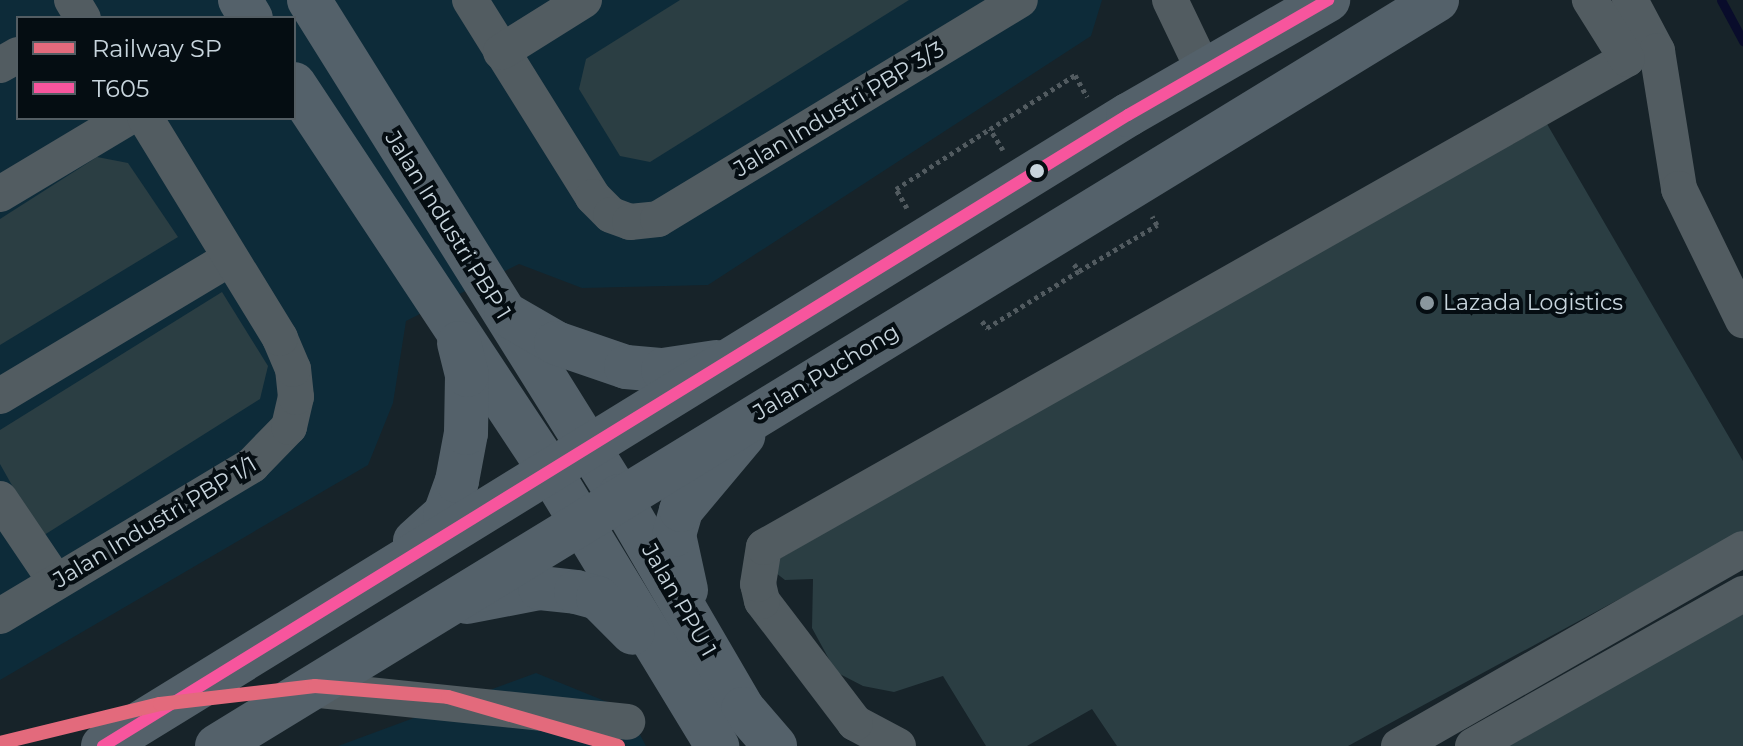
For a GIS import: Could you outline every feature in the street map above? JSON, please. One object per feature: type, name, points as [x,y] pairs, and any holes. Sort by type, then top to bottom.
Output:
[{"type":"main road","name":"Jalan Industri PBP 1","points":[[309,0],[500,311],[589,449]]},
{"type":"main road","points":[[103,746],[1204,71],[1328,0]]},
{"type":"main road","name":"Jalan Puchong","points":[[217,746],[579,520],[766,410],[1437,0]]},
{"type":"main road","points":[[296,87],[550,471]]},
{"type":"main road","points":[[500,311],[556,343],[626,367],[663,370],[732,360]]},
{"type":"main road","points":[[372,581],[445,514],[457,481],[466,433],[467,375],[454,327]]},
{"type":"main road","points":[[697,631],[677,560],[674,535],[681,510],[766,410]]},
{"type":"main road","name":"Jalan PPU 1","points":[[589,449],[743,709],[775,746]]},
{"type":"main road","name":"Jalan PPU 1","points":[[550,471],[717,746]]},
{"type":"main road","points":[[434,611],[500,593],[576,592],[598,598],[671,672]]},
{"type":"street","points":[[470,0],[501,52],[584,0]]},
{"type":"street","name":"Jalan Industri PBP 3/3","points":[[501,52],[593,197],[611,215],[630,222],[658,219],[1020,0]]},
{"type":"street","points":[[1170,0],[1204,71]]},
{"type":"street","points":[[898,746],[855,723],[762,601],[758,584],[764,547],[1627,59],[1590,0]]},
{"type":"street","points":[[1630,0],[1657,51],[1679,189],[1743,320]]},
{"type":"street","points":[[0,194],[124,120]]},
{"type":"street","name":"Jalan Industri PBP 1/1","points":[[0,616],[252,465],[289,427],[296,397],[293,369],[146,120]]},
{"type":"street","points":[[0,396],[229,259]]},
{"type":"street","points":[[0,499],[56,582]]},
{"type":"street","points":[[1399,746],[1743,549]]},
{"type":"street","points":[[1473,746],[1743,594]]},
{"type":"street","points":[[310,689],[627,722]]},
{"type":"path","points":[[896,189],[990,129]]},
{"type":"path","points":[[987,328],[1079,271]]},
{"type":"shaded area","points":[[0,0],[1102,0],[1091,36],[708,285],[582,288],[519,264],[406,321],[393,403],[368,465],[0,680]]},
{"type":"shaded area","points":[[536,673],[627,710],[646,746],[338,746]]},
{"type":"building","points":[[680,0],[909,0],[650,162],[620,156],[579,89],[586,59]]},
{"type":"building","name":"Lazada Logistics","points":[[1547,124],[1743,461],[1743,532],[1348,746],[1117,746],[1092,709],[1027,746],[986,746],[943,676],[894,692],[863,686],[836,672],[812,628],[813,579],[785,580],[776,573],[774,562],[1506,131],[1513,144]]},
{"type":"building","points":[[97,157],[128,163],[178,237],[0,345],[0,219]]},
{"type":"building","points":[[222,292],[268,366],[260,399],[41,537],[0,464],[0,430]]},
{"type":"building","points":[[1743,600],[1743,746],[1477,746]]},
{"type":"waterway","points":[[1721,0],[1743,41]]},
{"type":"rail line","name":"SP","points":[[0,743],[160,704],[315,686],[448,697],[618,746]]},
{"type":"transit line","name":"T605","points":[[103,746],[1128,115],[1328,0]]},
{"type":"place","name":"Lazada Logistics","points":[[1427,303]]}]
